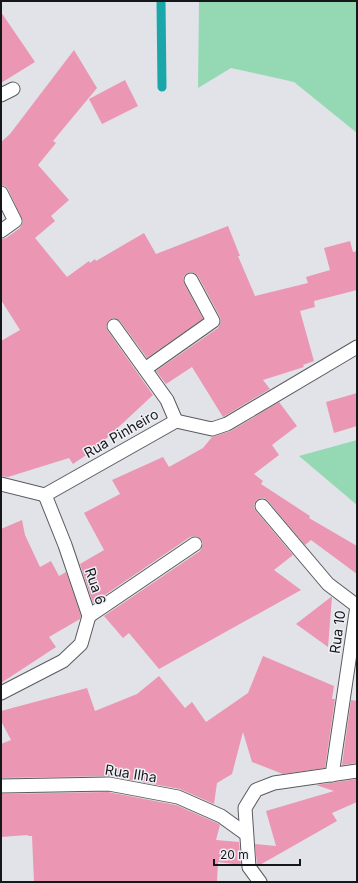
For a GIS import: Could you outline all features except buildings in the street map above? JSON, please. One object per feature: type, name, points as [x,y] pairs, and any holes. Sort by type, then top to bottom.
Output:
[{"type":"lane","points":[[1,193],[15,221],[1,231]]},
{"type":"lane","points":[[145,369],[213,321],[191,280]]},
{"type":"lane","name":"Rua Pinheiro","points":[[45,495],[176,421],[167,400],[114,326]]},
{"type":"lane","points":[[176,421],[212,429],[228,424],[357,347]]},
{"type":"lane","points":[[1,484],[45,495]]},
{"type":"lane","name":"Rua 6","points":[[1,693],[63,661],[81,644],[89,616],[65,545],[45,495]]},
{"type":"lane","name":"Rua 10","points":[[262,506],[328,584],[357,606],[332,775]]},
{"type":"lane","points":[[89,616],[195,544]]},
{"type":"lane","points":[[260,882],[249,866],[246,834],[245,808],[256,790],[274,783],[357,771]]},
{"type":"lane","name":"Rua Ilha","points":[[1,786],[109,784],[178,797],[221,816],[246,834]]},
{"type":"green space","points":[[199,1],[357,1],[357,133],[294,82],[231,68],[198,88]]},
{"type":"green space","points":[[357,440],[357,505],[299,456]]},
{"type":"waterway","points":[[161,1],[162,87]]}]
